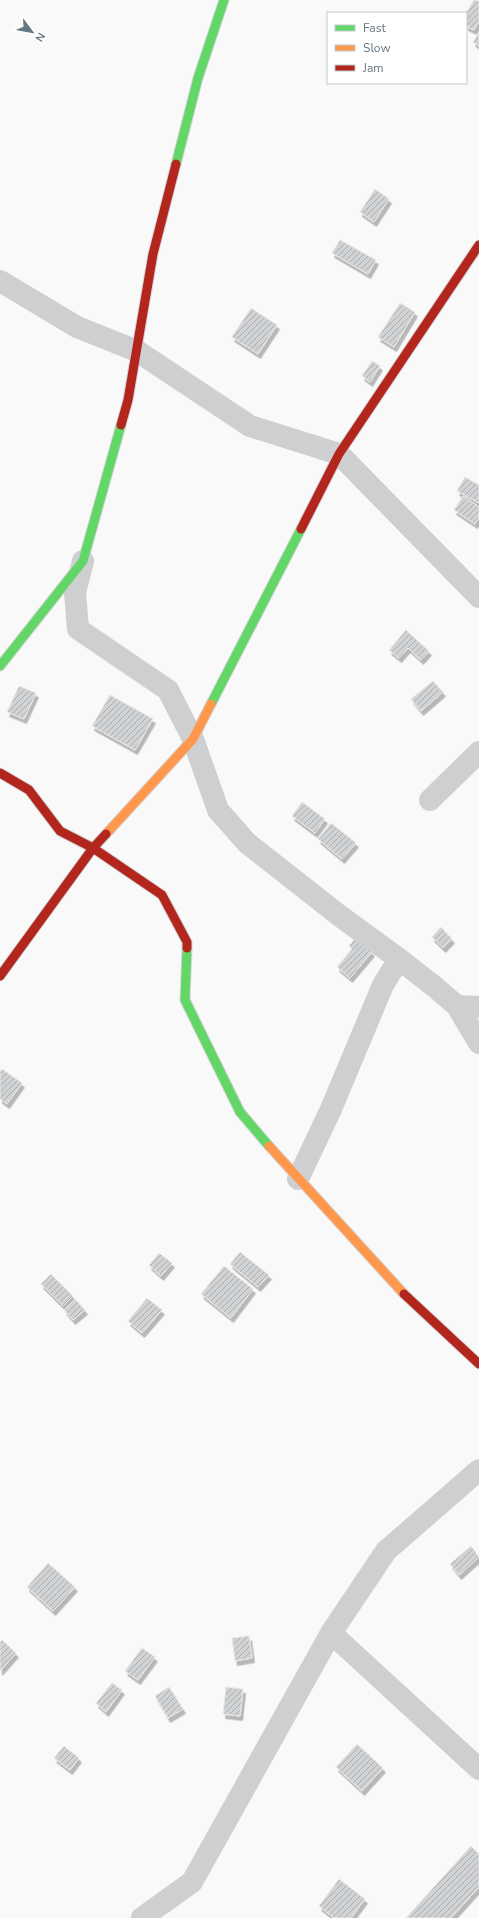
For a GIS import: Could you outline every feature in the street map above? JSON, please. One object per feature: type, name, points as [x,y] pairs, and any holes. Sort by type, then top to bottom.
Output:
[{"type":"street","points":[[224,0],[198,78],[153,254],[128,400],[82,561],[75,593],[78,629],[168,690],[193,739],[218,810],[247,843],[340,916],[435,987],[456,1006],[479,1042]]},
{"type":"street","points":[[0,976],[93,848],[193,739],[339,454],[479,244]]},
{"type":"street","points":[[0,281],[76,327],[137,351],[250,426],[339,454],[479,597]]},
{"type":"street","points":[[0,666],[82,561]]},
{"type":"street","points":[[430,800],[479,752]]},
{"type":"street","points":[[0,773],[29,790],[60,831],[93,848],[162,895],[187,942],[185,1000],[240,1112],[298,1179],[417,1307],[479,1364]]},
{"type":"street","points":[[298,1179],[333,1103],[382,985],[399,960]]},
{"type":"street","points":[[456,1006],[479,1008]]},
{"type":"street","points":[[142,1918],[192,1882],[331,1632],[386,1551],[479,1470]]},
{"type":"street","points":[[331,1632],[479,1769]]},
{"type":"building","points":[[474,0],[479,1],[479,21],[474,30],[467,26],[467,12]]},
{"type":"building","points":[[479,32],[479,46],[473,42]]},
{"type":"building","points":[[375,189],[389,199],[374,222],[360,212]]},
{"type":"building","points":[[340,240],[376,260],[368,274],[332,253]]},
{"type":"building","points":[[400,303],[415,312],[394,347],[378,337]]},
{"type":"building","points":[[251,308],[277,325],[258,354],[232,337]]},
{"type":"building","points":[[372,361],[380,366],[370,382],[362,376]]},
{"type":"building","points":[[465,477],[479,485],[479,503],[457,491]]},
{"type":"building","points":[[463,496],[479,507],[479,517],[475,524],[454,510]]},
{"type":"building","points":[[406,630],[429,651],[421,660],[408,648],[399,658],[389,650]]},
{"type":"building","points":[[433,681],[443,692],[421,711],[411,699]]},
{"type":"building","points":[[19,686],[36,693],[24,719],[7,712]]},
{"type":"building","points":[[110,695],[153,719],[135,750],[92,726]]},
{"type":"building","points":[[302,802],[325,819],[315,833],[292,816]]},
{"type":"building","points":[[331,823],[356,843],[342,859],[318,839]]},
{"type":"building","points":[[441,927],[452,939],[443,948],[432,937]]},
{"type":"building","points":[[355,938],[372,952],[350,978],[337,967],[352,949],[349,946]]},
{"type":"building","points":[[2,1069],[22,1083],[7,1104],[0,1099],[0,1072]]},
{"type":"building","points":[[240,1252],[269,1275],[258,1287],[230,1264]]},
{"type":"building","points":[[159,1253],[172,1263],[161,1276],[149,1265]]},
{"type":"building","points":[[224,1266],[253,1289],[231,1318],[201,1294]]},
{"type":"building","points":[[51,1274],[73,1296],[63,1306],[41,1284]]},
{"type":"building","points":[[147,1298],[162,1310],[142,1333],[128,1321]]},
{"type":"building","points":[[75,1299],[85,1310],[73,1320],[64,1310]]},
{"type":"building","points":[[471,1546],[479,1557],[459,1575],[450,1564]]},
{"type":"building","points":[[48,1563],[75,1587],[53,1611],[27,1587]]},
{"type":"building","points":[[249,1636],[252,1658],[235,1661],[232,1638]]},
{"type":"building","points":[[2,1640],[16,1653],[0,1671],[0,1642]]},
{"type":"building","points":[[142,1648],[155,1657],[138,1680],[125,1671]]},
{"type":"building","points":[[112,1683],[122,1690],[106,1712],[96,1703]]},
{"type":"building","points":[[169,1687],[183,1709],[168,1718],[155,1696]]},
{"type":"building","points":[[226,1687],[243,1689],[240,1716],[223,1714]]},
{"type":"building","points":[[357,1744],[383,1768],[362,1791],[336,1767]]},
{"type":"building","points":[[64,1746],[79,1758],[70,1770],[54,1758]]},
{"type":"building","points":[[471,1846],[479,1854],[479,1887],[451,1918],[406,1918]]},
{"type":"building","points":[[339,1879],[365,1899],[351,1918],[334,1918],[319,1906]]},
{"type":"traffic: fast","points":[[176,164],[198,78],[224,0]]},
{"type":"traffic: fast","points":[[0,666],[83,561],[121,425]]},
{"type":"traffic: fast","points":[[211,704],[301,529]]},
{"type":"traffic: fast","points":[[187,948],[185,1000],[240,1112],[269,1146]]},
{"type":"traffic: slow","points":[[106,834],[193,739],[211,704]]},
{"type":"traffic: slow","points":[[269,1146],[404,1294]]},
{"type":"traffic: jam","points":[[121,425],[128,400],[153,254],[176,164]]},
{"type":"traffic: jam","points":[[301,529],[339,454],[479,245]]},
{"type":"traffic: jam","points":[[0,773],[29,790],[60,831],[93,848],[162,895],[187,942],[187,948]]},
{"type":"traffic: jam","points":[[0,976],[93,848],[106,834]]},
{"type":"traffic: jam","points":[[404,1294],[479,1364]]}]
